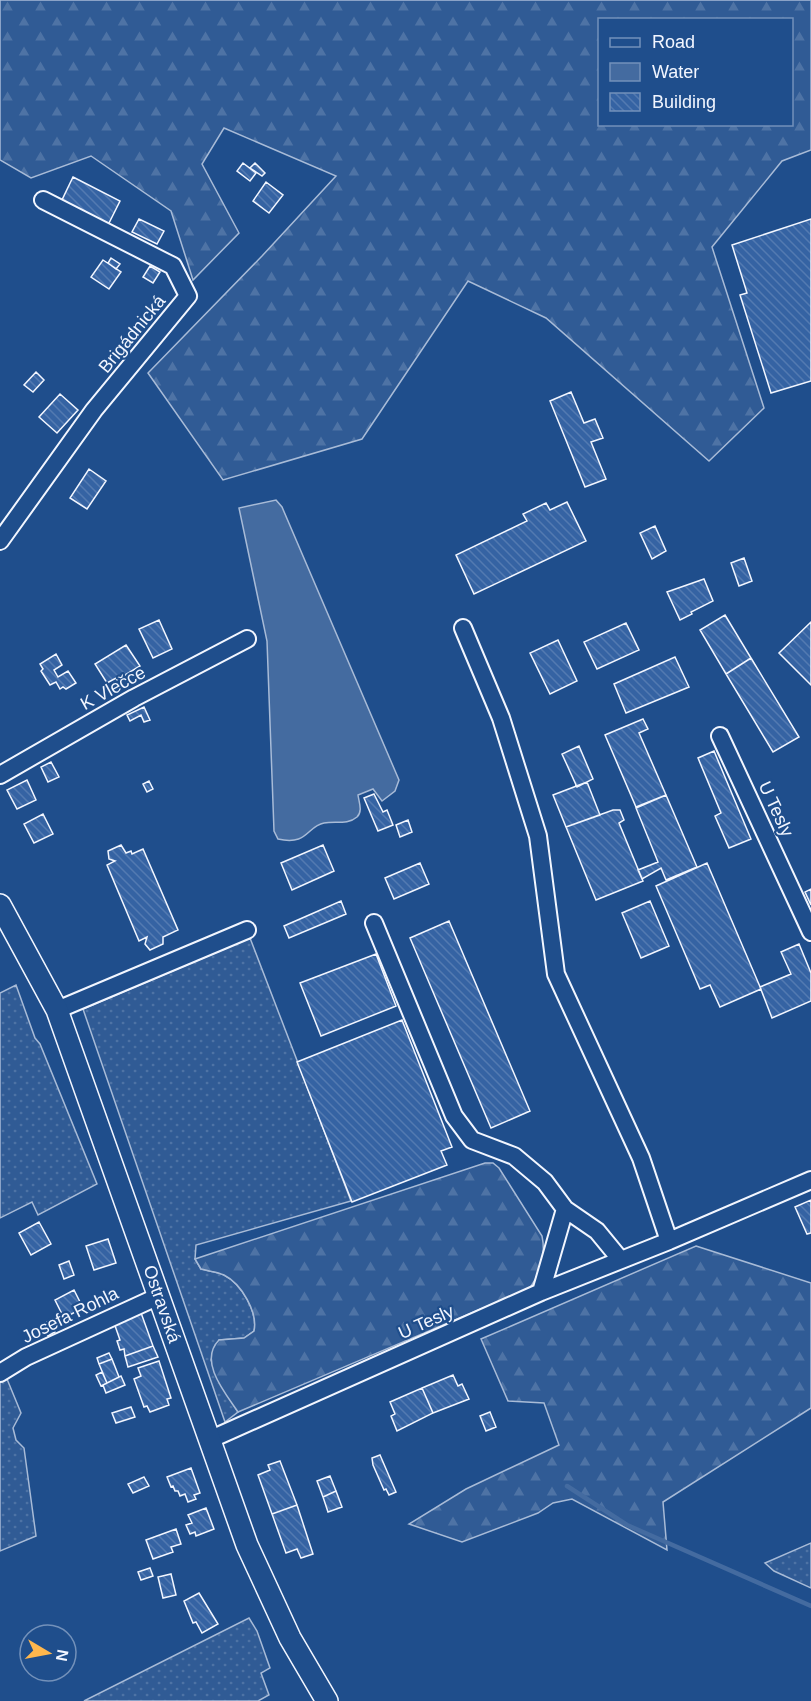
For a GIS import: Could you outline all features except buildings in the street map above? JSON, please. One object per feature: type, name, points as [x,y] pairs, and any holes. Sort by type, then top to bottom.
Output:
[{"type":"main road","name":"Ostravská","points":[[0,904],[57,1010],[209,1440],[267,1592],[327,1701]]},
{"type":"street","name":"Brigádnická","points":[[0,541],[94,410],[188,296],[173,266],[43,200]]},
{"type":"street","points":[[463,628],[501,718],[538,836],[556,974],[641,1158],[665,1243]]},
{"type":"street","name":"K Vlečce","points":[[0,775],[134,698],[247,639]]},
{"type":"street","name":"U Tesly","points":[[720,736],[811,932]]},
{"type":"street","points":[[374,923],[454,1116],[472,1140],[514,1156],[545,1182],[565,1209],[597,1231],[620,1259]]},
{"type":"street","points":[[57,1010],[247,930]]},
{"type":"street","name":"U Tesly","points":[[209,1440],[541,1292],[665,1243],[811,1179]]},
{"type":"street","points":[[541,1292],[565,1209]]},
{"type":"street","name":"Josefa Rohla","points":[[0,1373],[37,1352],[159,1296]]},
{"type":"green space","points":[[0,0],[811,0],[811,150],[782,161],[712,247],[764,408],[709,461],[546,318],[468,281],[362,439],[223,480],[148,373],[336,176],[224,128],[202,164],[239,233],[193,280],[171,211],[91,156],[31,178],[0,160]]},
{"type":"green space","points":[[250,938],[351,1201],[196,1245],[195,1259],[201,1269],[222,1274],[231,1279],[247,1300],[254,1316],[254,1331],[244,1338],[219,1340],[211,1360],[219,1381],[238,1412],[225,1422],[83,1009]]},
{"type":"green space","points":[[16,985],[35,1038],[40,1044],[97,1184],[38,1215],[32,1202],[0,1218],[0,993]]},
{"type":"green space","points":[[485,1163],[493,1163],[499,1168],[542,1236],[542,1263],[530,1288],[238,1412],[216,1377],[211,1357],[213,1348],[219,1340],[244,1338],[254,1331],[254,1316],[247,1300],[231,1279],[216,1272],[201,1269],[195,1259]]},
{"type":"green space","points":[[696,1246],[811,1283],[811,1408],[663,1502],[667,1550],[572,1499],[553,1503],[538,1513],[462,1542],[409,1524],[466,1489],[559,1445],[544,1403],[508,1401],[481,1339]]},
{"type":"green space","points":[[7,1379],[21,1413],[13,1428],[16,1440],[24,1448],[36,1536],[0,1551],[0,1382]]},
{"type":"green space","points":[[811,1543],[811,1588],[774,1571],[765,1563]]},
{"type":"green space","points":[[249,1618],[257,1631],[270,1668],[261,1673],[269,1695],[258,1701],[84,1701]]},
{"type":"water","points":[[276,500],[282,507],[399,780],[395,791],[382,801],[373,789],[358,795],[360,812],[357,817],[346,822],[318,825],[306,835],[295,840],[278,839],[274,831],[267,641],[239,508]]},
{"type":"waterway","points":[[567,1486],[627,1525],[811,1606]]}]
